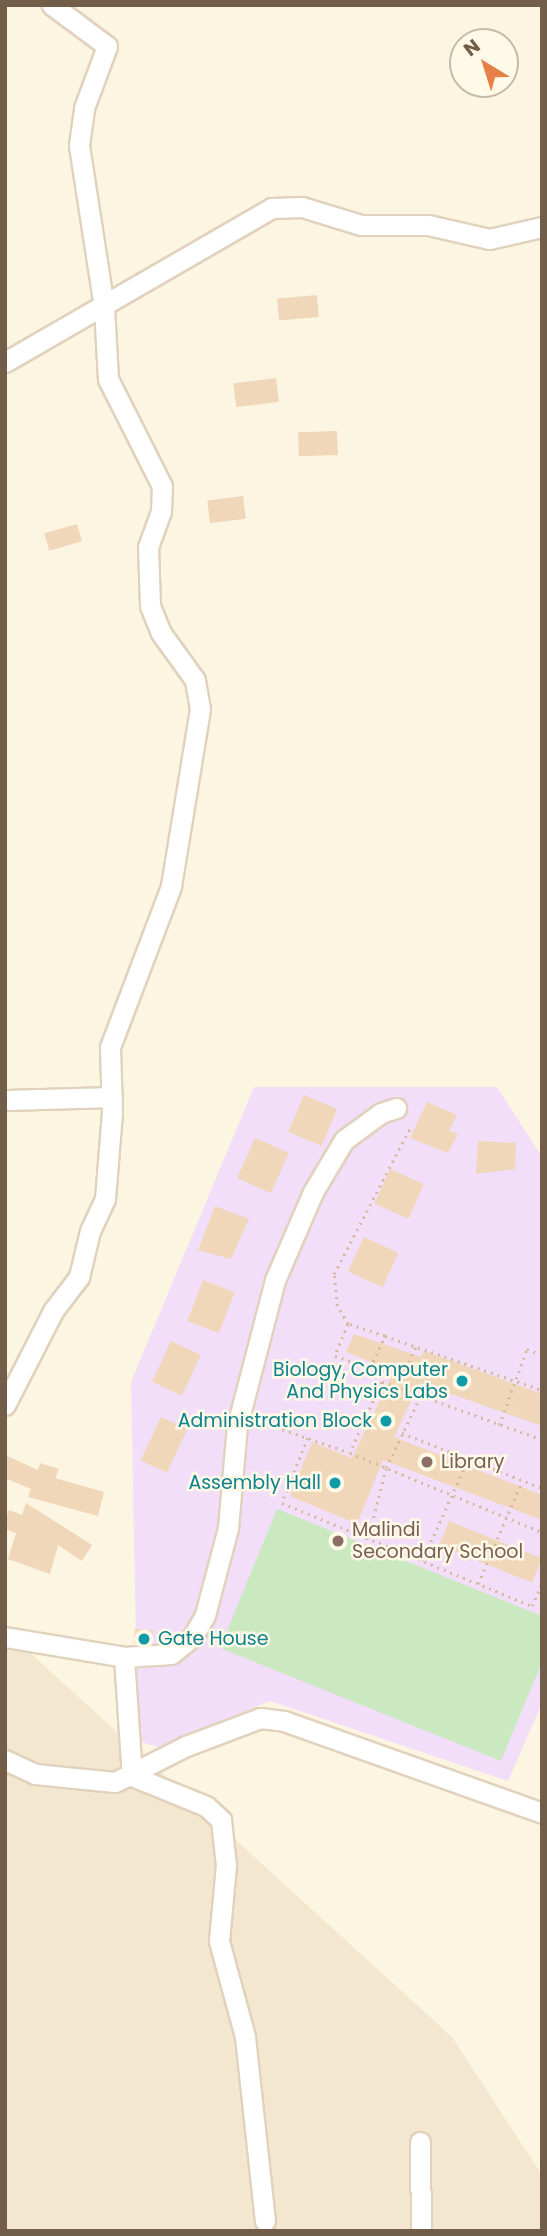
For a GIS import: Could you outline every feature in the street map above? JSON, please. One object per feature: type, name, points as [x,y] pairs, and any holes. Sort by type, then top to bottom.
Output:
[{"type":"street","points":[[5,1405],[53,1311],[82,1271],[90,1231],[109,1180],[113,1033],[170,886],[200,695],[153,618],[148,547],[161,512],[162,486],[108,379],[104,307],[79,145],[88,93],[108,51],[104,43],[52,5]]},
{"type":"street","points":[[5,362],[272,208],[302,207],[361,225],[428,225],[489,239],[542,228]]},
{"type":"street","points":[[5,1100],[112,1097]]},
{"type":"street","points":[[5,1637],[124,1657],[179,1650],[194,1636],[205,1615],[228,1528],[239,1414],[275,1280],[313,1192],[344,1140],[381,1113],[396,1108]]},
{"type":"street","points":[[124,1657],[132,1776]]},
{"type":"street","points":[[5,1760],[36,1774],[97,1782],[132,1776],[186,1746],[260,1717],[284,1721],[542,1813]]},
{"type":"street","points":[[132,1776],[206,1805],[221,1820],[226,1865],[219,1941],[245,2037],[265,2221]]},
{"type":"street","points":[[419,2142],[421,2231]]},
{"type":"path","points":[[410,1128],[334,1274],[337,1306],[348,1324],[542,1390]]},
{"type":"path","points":[[348,1324],[335,1356],[402,1378]]},
{"type":"path","points":[[370,1368],[385,1336]]},
{"type":"path","points":[[398,1388],[416,1346]]},
{"type":"path","points":[[499,1425],[527,1349],[542,1355]]},
{"type":"path","points":[[350,1453],[382,1382],[542,1440]]},
{"type":"path","points":[[368,1538],[386,1468],[420,1397]]},
{"type":"path","points":[[239,1414],[350,1453],[542,1532]]},
{"type":"path","points":[[401,1433],[542,1488]]},
{"type":"path","points":[[308,1438],[282,1503],[532,1606],[542,1582]]},
{"type":"path","points":[[422,1561],[468,1459]]},
{"type":"path","points":[[478,1584],[522,1480]]},
{"type":"shaded area","name":"Malindi Secondary School","points":[[254,1087],[497,1087],[542,1157],[542,1703],[508,1781],[270,1701],[158,1747],[138,1741],[131,1382]]},
{"type":"shaded area","points":[[5,1630],[452,2037],[542,2175],[542,2231],[5,2231]]},
{"type":"green space","points":[[277,1509],[542,1616],[542,1662],[501,1761],[220,1648]]},
{"type":"building","points":[[317,295],[319,317],[279,320],[277,298]]},
{"type":"building","points":[[276,378],[279,402],[236,407],[233,383]]},
{"type":"building","points":[[337,431],[338,455],[299,456],[298,432]]},
{"type":"building","points":[[243,496],[246,519],[210,523],[207,500]]},
{"type":"building","points":[[77,524],[82,541],[49,551],[44,533]]},
{"type":"building","points":[[304,1095],[337,1109],[322,1146],[288,1132]]},
{"type":"building","points":[[427,1102],[457,1115],[449,1131],[458,1134],[448,1153],[410,1138]]},
{"type":"building","points":[[255,1138],[289,1153],[271,1193],[237,1178]]},
{"type":"building","points":[[478,1141],[516,1143],[515,1169],[476,1174]]},
{"type":"building","points":[[390,1169],[424,1184],[408,1219],[375,1204]]},
{"type":"building","points":[[215,1206],[249,1219],[231,1259],[198,1250]]},
{"type":"building","points":[[364,1237],[398,1253],[382,1287],[348,1271]]},
{"type":"building","points":[[203,1280],[235,1292],[219,1333],[187,1321]]},
{"type":"building","points":[[354,1334],[421,1357],[424,1351],[542,1394],[542,1426],[420,1383],[394,1437],[542,1495],[542,1520],[383,1460],[357,1524],[290,1496],[312,1442],[352,1458],[394,1371],[346,1352]]},
{"type":"building","points":[[171,1341],[201,1355],[182,1396],[152,1382]]},
{"type":"building","points":[[161,1417],[187,1429],[167,1473],[141,1461]]},
{"type":"building","points":[[5,1455],[38,1470],[40,1463],[59,1469],[55,1478],[104,1492],[98,1516],[28,1497],[31,1489],[5,1478]]},
{"type":"building","points":[[26,1503],[92,1545],[82,1561],[58,1545],[50,1574],[8,1559],[16,1533],[5,1529],[5,1519],[9,1510],[22,1515]]},
{"type":"building","points":[[449,1521],[542,1558],[532,1583],[439,1545]]},
{"type":"building","name":"Gate House","points":[[135,1629],[153,1630],[152,1643],[134,1644]]},
{"type":"place","name":"Biology, Computer And Physics Labs","points":[[462,1381]]},
{"type":"place","name":"Administration Block","points":[[386,1421]]},
{"type":"place","name":"Library","points":[[427,1462]]},
{"type":"place","name":"Assembly Hall","points":[[335,1483]]},
{"type":"place","name":"Malindi Secondary School","points":[[338,1541]]},
{"type":"place","name":"Gate House","points":[[144,1639]]}]
